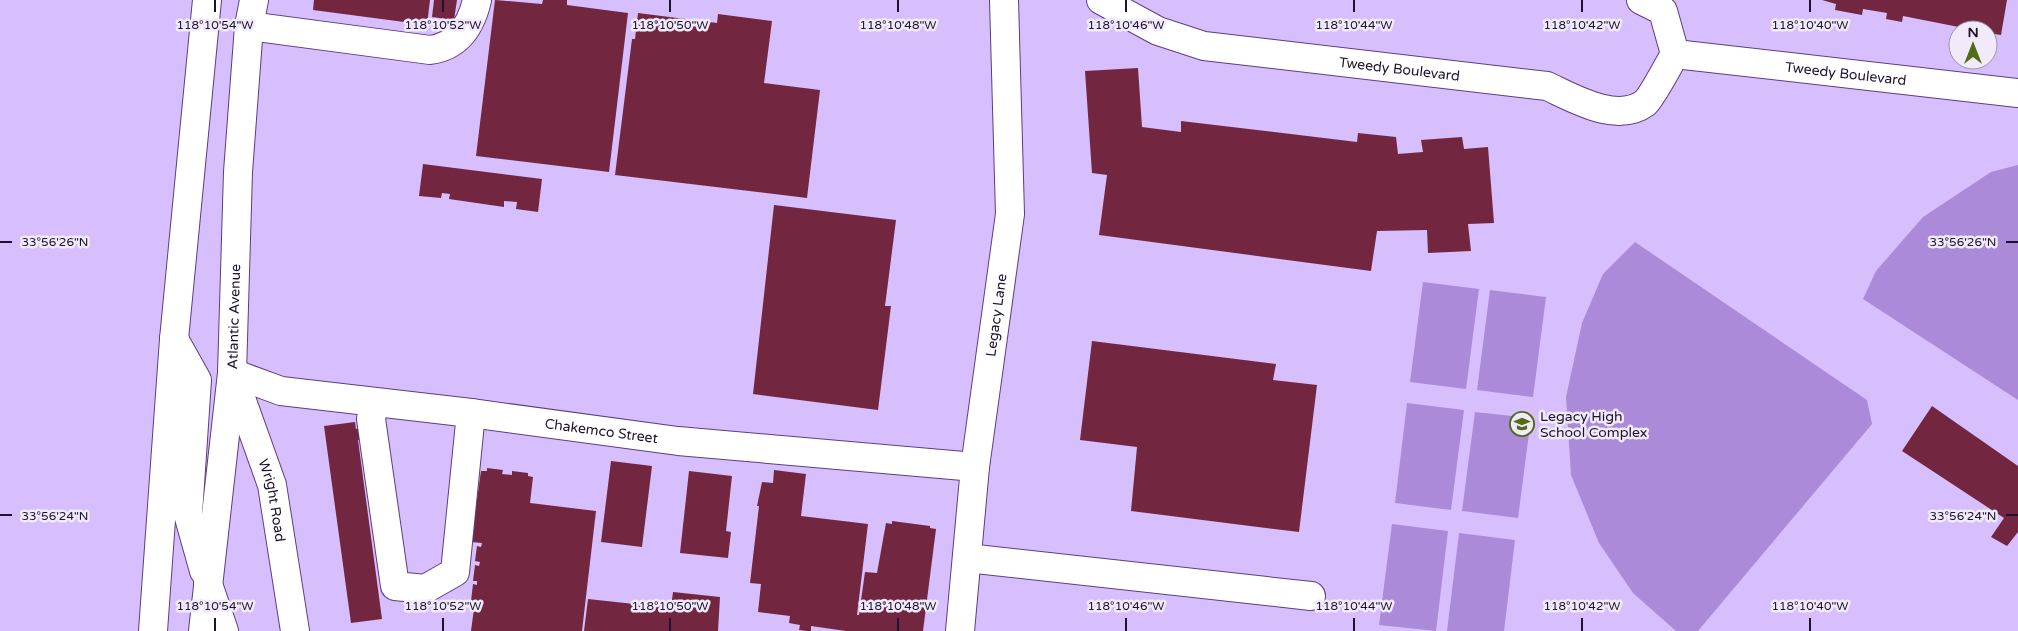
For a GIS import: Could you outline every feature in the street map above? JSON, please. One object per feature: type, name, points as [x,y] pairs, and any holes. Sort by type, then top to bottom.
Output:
[{"type":"street","points":[[169,631],[154,619],[174,339],[207,0]]},
{"type":"street","points":[[252,13],[430,50],[444,48],[460,37],[473,18],[477,0]]},
{"type":"street","name":"Legacy Lane","points":[[960,631],[976,467],[1010,214],[1004,0]]},
{"type":"street","name":"Tweedy Boulevard","points":[[1101,0],[1158,31],[1204,46],[1547,86],[1586,104],[1609,111],[1627,110],[1645,103],[1675,54],[2018,93]]},
{"type":"street","points":[[1641,0],[1663,12],[1675,54]]},
{"type":"street","name":"Atlantic Avenue","points":[[203,631],[232,373],[238,172],[252,13]]},
{"type":"street","points":[[174,339],[197,380],[188,514],[224,631]]},
{"type":"street","name":"Chakemco Street","points":[[232,373],[275,390],[471,413],[678,441],[976,467]]},
{"type":"street","name":"Wright Road","points":[[232,373],[272,485],[295,631]]},
{"type":"street","points":[[374,402],[371,419],[395,586],[425,589],[455,572],[471,413]]},
{"type":"street","points":[[967,558],[1311,596]]},
{"type":"shaded area","points":[[2018,165],[2018,400],[1863,299],[1876,271],[1923,217],[1991,172]]},
{"type":"shaded area","points":[[1635,242],[1867,400],[1872,424],[1698,631],[1676,631],[1633,593],[1599,543],[1571,475],[1566,397],[1582,323],[1603,274]]},
{"type":"shaded area","points":[[1423,282],[1479,289],[1466,389],[1410,382]]},
{"type":"shaded area","points":[[1490,290],[1546,297],[1533,397],[1477,390]]},
{"type":"shaded area","points":[[1407,403],[1464,410],[1451,510],[1395,503]]},
{"type":"shaded area","points":[[1475,412],[1531,418],[1518,518],[1462,511]]},
{"type":"shaded area","points":[[1392,524],[1448,531],[1436,631],[1379,625]]},
{"type":"shaded area","points":[[1459,533],[1515,540],[1504,631],[1447,631]]},
{"type":"building","points":[[314,0],[430,0],[427,25],[313,10]]},
{"type":"building","points":[[434,0],[457,0],[454,20],[432,17]]},
{"type":"building","points":[[495,0],[542,4],[543,0],[567,0],[567,5],[628,13],[609,172],[476,156]]},
{"type":"building","points":[[1822,0],[2007,0],[2001,35],[1998,35],[1998,20],[1948,20],[1948,25],[1903,16],[1902,22],[1886,19],[1887,13],[1863,9],[1862,15],[1835,10],[1836,4]]},
{"type":"building","points":[[638,13],[717,23],[718,14],[772,21],[764,83],[820,90],[807,198],[615,175],[632,39],[635,39]]},
{"type":"building","points":[[1138,68],[1142,127],[1181,132],[1181,121],[1357,142],[1358,133],[1396,137],[1398,154],[1423,152],[1421,140],[1462,137],[1464,149],[1488,147],[1494,223],[1468,224],[1471,251],[1428,253],[1427,230],[1377,231],[1371,271],[1099,235],[1107,175],[1092,173],[1085,71]]},
{"type":"building","points":[[423,164],[542,179],[538,212],[516,209],[517,202],[504,201],[504,207],[449,199],[450,194],[442,193],[441,198],[419,196]]},
{"type":"building","points":[[774,205],[896,220],[885,306],[891,306],[878,410],[753,394]]},
{"type":"building","points":[[1092,341],[1276,364],[1273,380],[1317,385],[1299,532],[1131,511],[1137,447],[1080,440]]},
{"type":"building","points":[[1932,406],[2018,466],[2018,532],[2007,546],[1991,537],[2004,518],[1902,451]]},
{"type":"building","points":[[355,422],[356,429],[365,428],[367,439],[358,440],[382,619],[351,623],[324,426]]},
{"type":"building","points":[[611,461],[652,466],[642,547],[601,542]]},
{"type":"building","points":[[487,468],[503,470],[502,474],[512,475],[512,471],[528,473],[528,476],[533,477],[530,503],[596,511],[582,631],[471,631],[475,601],[471,601],[473,584],[477,585],[477,581],[473,581],[475,565],[479,566],[480,562],[475,561],[477,546],[481,547],[482,543],[471,542],[481,471],[487,471]]},
{"type":"building","points":[[774,470],[806,474],[801,516],[868,524],[857,615],[859,615],[865,572],[877,573],[886,523],[892,524],[892,521],[930,526],[930,528],[936,529],[923,631],[846,631],[811,626],[811,631],[807,631],[799,630],[800,625],[789,623],[790,616],[758,612],[761,584],[750,583],[759,506],[757,506],[762,482],[773,483]]},
{"type":"building","points":[[689,471],[732,476],[726,531],[731,532],[728,558],[680,553]]},
{"type":"building","points":[[673,592],[720,597],[718,631],[584,631],[588,599],[671,608]]},
{"type":"place","name":"Legacy High School Complex","points":[[1522,424]]}]
